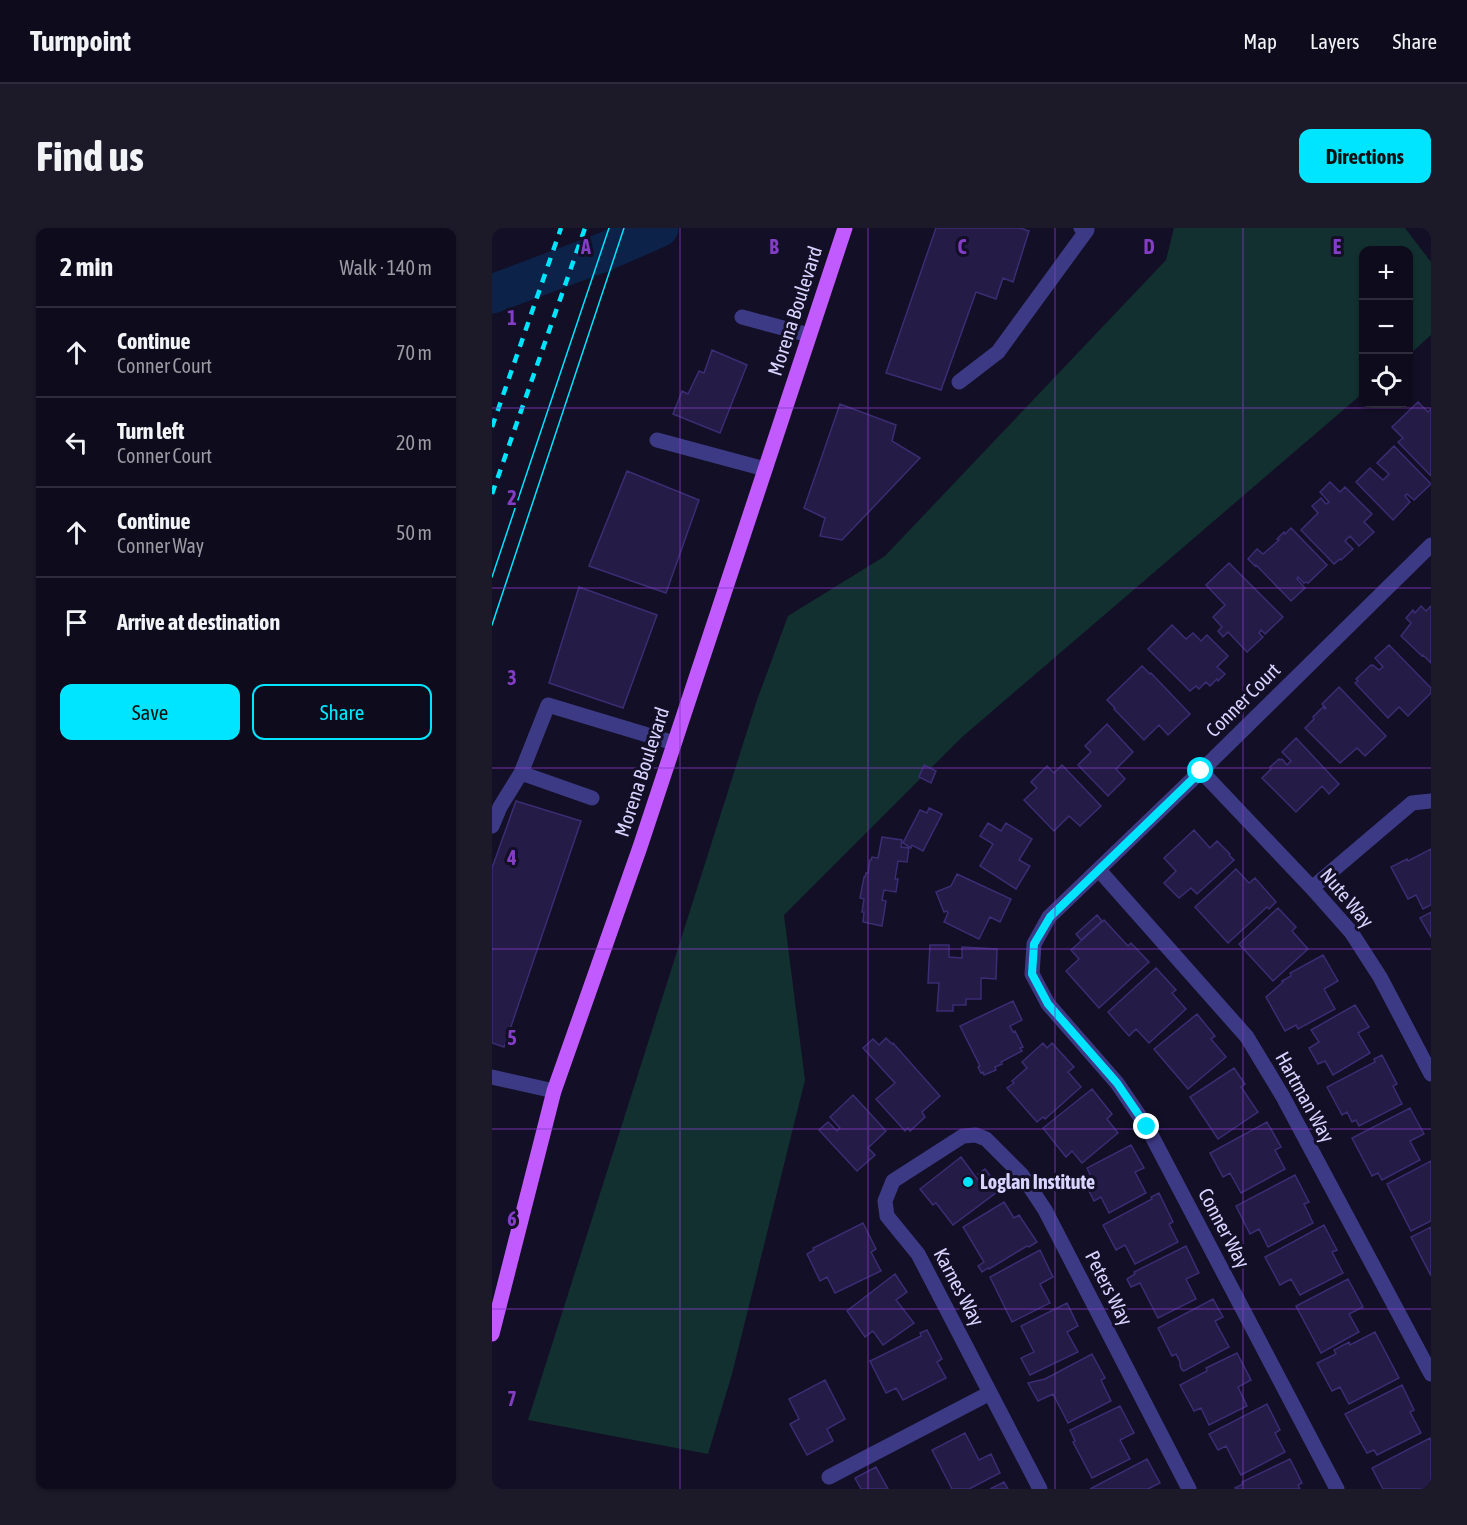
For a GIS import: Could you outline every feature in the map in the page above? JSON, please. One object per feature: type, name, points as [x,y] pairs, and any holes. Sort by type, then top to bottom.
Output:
[{"type":"main road","name":"Morena Boulevard","points":[[492,1334],[554,1091],[640,847],[845,228]]},
{"type":"street","points":[[959,382],[998,352],[1087,230],[1081,228]]},
{"type":"street","points":[[742,317],[809,335]]},
{"type":"street","points":[[657,440],[765,469]]},
{"type":"street","name":"Conner Court","points":[[1048,1004],[1032,974],[1034,944],[1050,917],[1431,545]]},
{"type":"street","points":[[492,826],[500,807],[521,773],[548,705],[674,743]]},
{"type":"street","name":"Nute Way","points":[[1201,771],[1351,932],[1380,977],[1431,1074]]},
{"type":"street","points":[[521,773],[592,798]]},
{"type":"street","points":[[1312,888],[1412,803],[1431,801]]},
{"type":"street","name":"Hartman Way","points":[[1099,870],[1247,1037],[1282,1095],[1431,1374]]},
{"type":"street","name":"Conner Way","points":[[1048,1004],[1117,1083],[1147,1127],[1337,1489]]},
{"type":"street","points":[[492,1077],[554,1091]]},
{"type":"street","name":"Peters Way","points":[[963,1136],[976,1134],[986,1139],[1022,1175],[1046,1210],[1190,1489]]},
{"type":"street","name":"Karnes Way","points":[[963,1136],[893,1181],[885,1201],[887,1216],[918,1254],[1040,1489]]},
{"type":"street","points":[[828,1477],[990,1393]]},
{"type":"green space","points":[[1174,228],[1405,228],[1431,262],[1431,335],[1413,351],[1413,246],[1359,246],[1359,396],[961,738],[784,915],[805,1080],[732,1374],[708,1454],[528,1420],[757,700],[788,616],[885,556],[1166,260]]},
{"type":"building","points":[[936,228],[1020,228],[1029,231],[1013,282],[1003,278],[996,299],[976,292],[941,390],[886,373]]},
{"type":"building","points":[[712,350],[747,365],[720,433],[673,414],[682,391],[688,394],[699,371],[704,373]]},
{"type":"building","points":[[1418,402],[1428,412],[1431,409],[1431,476],[1398,442],[1403,438],[1392,427]]},
{"type":"building","points":[[840,404],[896,425],[892,441],[920,458],[842,540],[820,536],[825,518],[804,508]]},
{"type":"building","points":[[1394,446],[1431,484],[1414,500],[1407,494],[1405,496],[1410,502],[1393,520],[1356,482],[1370,468],[1383,480],[1389,474],[1377,463]]},
{"type":"building","points":[[627,471],[699,500],[666,593],[589,566]]},
{"type":"building","points":[[1330,482],[1340,492],[1345,487],[1372,514],[1364,522],[1374,532],[1359,546],[1350,536],[1345,541],[1353,549],[1334,564],[1301,530],[1318,513],[1312,506],[1321,498],[1326,504],[1329,502],[1320,492]]},
{"type":"building","points":[[1291,528],[1327,565],[1308,583],[1304,583],[1298,577],[1297,579],[1305,588],[1291,601],[1248,559],[1257,549],[1263,554],[1279,540],[1277,539],[1284,532],[1285,534]]},
{"type":"building","points":[[1229,563],[1283,617],[1265,634],[1261,630],[1259,633],[1263,637],[1247,652],[1228,632],[1223,637],[1218,631],[1222,627],[1213,617],[1225,605],[1206,585]]},
{"type":"building","points":[[579,587],[657,615],[623,708],[549,683]]},
{"type":"building","points":[[1421,606],[1426,611],[1431,606],[1431,663],[1401,636],[1411,623],[1406,618],[1413,610],[1415,613]]},
{"type":"building","points":[[1172,625],[1186,639],[1193,633],[1201,641],[1207,635],[1228,656],[1217,667],[1225,674],[1218,681],[1217,679],[1210,686],[1206,682],[1199,689],[1196,686],[1190,691],[1148,649]]},
{"type":"building","points":[[1389,645],[1431,688],[1431,693],[1408,716],[1399,707],[1388,718],[1355,683],[1358,681],[1356,679],[1371,665],[1379,670],[1383,667],[1375,658]]},
{"type":"building","points":[[1142,666],[1190,714],[1168,735],[1159,725],[1144,740],[1107,700]]},
{"type":"building","points":[[1339,687],[1386,736],[1365,756],[1357,748],[1340,763],[1305,728],[1323,707],[1326,708],[1322,704]]},
{"type":"building","points":[[1107,724],[1133,752],[1116,769],[1125,779],[1108,796],[1078,765],[1091,752],[1085,746]]},
{"type":"building","points":[[1296,738],[1339,784],[1329,794],[1322,786],[1296,812],[1262,778],[1279,759],[1287,765],[1291,761],[1282,752]]},
{"type":"building","points":[[924,765],[936,771],[931,783],[919,777]]},
{"type":"building","points":[[1062,765],[1101,806],[1080,826],[1069,816],[1054,831],[1024,800],[1037,788],[1031,782],[1047,766],[1054,773]]},
{"type":"building","points":[[516,801],[581,821],[504,1047],[492,1043],[492,868]]},
{"type":"building","points":[[929,808],[942,814],[923,851],[912,845],[911,848],[903,843],[920,810],[927,813]]},
{"type":"building","points":[[988,823],[1001,831],[1006,823],[1032,839],[1019,860],[1030,866],[1016,889],[980,866],[993,844],[980,836]]},
{"type":"building","points":[[1194,830],[1210,848],[1217,841],[1234,860],[1197,894],[1191,888],[1179,898],[1164,883],[1176,871],[1164,858]]},
{"type":"building","points":[[882,837],[902,840],[901,847],[909,848],[907,862],[898,861],[895,879],[898,879],[896,892],[884,890],[882,900],[886,901],[882,926],[863,922],[864,899],[860,898],[870,860],[872,857],[878,858]]},
{"type":"building","points":[[1431,849],[1431,905],[1423,909],[1416,895],[1408,899],[1391,867]]},
{"type":"building","points":[[1236,869],[1249,883],[1255,878],[1276,902],[1269,909],[1267,907],[1228,943],[1195,907]]},
{"type":"building","points":[[957,874],[1011,899],[1000,922],[990,917],[979,939],[944,922],[948,913],[944,912],[936,892],[951,886]]},
{"type":"building","points":[[1278,908],[1296,927],[1292,931],[1308,949],[1273,981],[1239,944]]},
{"type":"building","points":[[1431,912],[1431,937],[1420,918]]},
{"type":"building","points":[[1097,915],[1102,921],[1081,940],[1076,934]]},
{"type":"building","points":[[1104,920],[1128,946],[1131,943],[1149,962],[1099,1008],[1066,971],[1079,959],[1071,950]]},
{"type":"building","points":[[930,945],[949,945],[949,957],[962,958],[962,947],[997,949],[996,979],[981,978],[981,999],[966,999],[966,1005],[953,1005],[953,1011],[937,1011],[939,983],[928,983]]},
{"type":"building","points":[[1323,955],[1338,981],[1324,989],[1335,1009],[1298,1029],[1296,1025],[1285,1031],[1266,997],[1282,981],[1291,976],[1290,973]]},
{"type":"building","points":[[1156,968],[1176,990],[1172,993],[1186,1009],[1149,1043],[1136,1029],[1129,1036],[1108,1012]]},
{"type":"building","points":[[1013,1001],[1022,1020],[1010,1026],[1023,1047],[1020,1048],[1022,1051],[1001,1062],[1002,1064],[995,1067],[996,1070],[984,1075],[978,1067],[980,1066],[960,1026]]},
{"type":"building","points":[[1355,1005],[1369,1027],[1358,1033],[1370,1053],[1333,1075],[1325,1061],[1318,1064],[1309,1048],[1319,1042],[1311,1030]]},
{"type":"building","points":[[1197,1014],[1215,1036],[1211,1039],[1226,1057],[1188,1089],[1154,1049]]},
{"type":"building","points":[[886,1038],[940,1096],[922,1112],[925,1117],[910,1131],[908,1128],[905,1131],[876,1099],[895,1083],[863,1048],[873,1039],[879,1045]]},
{"type":"building","points":[[1043,1043],[1047,1048],[1052,1043],[1074,1067],[1068,1072],[1081,1087],[1045,1119],[1043,1117],[1037,1122],[1007,1088],[1027,1068],[1022,1062]]},
{"type":"building","points":[[1382,1055],[1397,1084],[1393,1086],[1402,1104],[1359,1126],[1356,1120],[1352,1122],[1347,1112],[1342,1115],[1327,1087],[1375,1062],[1374,1059]]},
{"type":"building","points":[[1234,1068],[1245,1084],[1241,1087],[1258,1112],[1218,1139],[1190,1097]]},
{"type":"building","points":[[1092,1089],[1112,1114],[1107,1119],[1118,1133],[1082,1163],[1072,1151],[1066,1157],[1043,1128]]},
{"type":"building","points":[[853,1095],[886,1131],[868,1148],[875,1155],[857,1171],[819,1130],[828,1122],[837,1131],[840,1128],[830,1117]]},
{"type":"building","points":[[1410,1108],[1424,1134],[1410,1141],[1420,1160],[1382,1180],[1378,1173],[1372,1176],[1352,1138]]},
{"type":"building","points":[[1267,1122],[1281,1147],[1275,1150],[1285,1169],[1241,1193],[1230,1173],[1223,1177],[1210,1153]]},
{"type":"building","points":[[1131,1145],[1144,1168],[1135,1172],[1146,1193],[1109,1213],[1101,1197],[1094,1201],[1084,1181],[1091,1177],[1087,1168]]},
{"type":"building","points":[[961,1157],[978,1180],[981,1178],[978,1174],[985,1169],[1001,1189],[953,1225],[936,1203],[933,1205],[920,1189]]},
{"type":"building","points":[[1431,1161],[1431,1221],[1411,1231],[1387,1184]]},
{"type":"building","points":[[1295,1175],[1309,1202],[1304,1204],[1313,1223],[1268,1247],[1259,1229],[1250,1234],[1236,1206]]},
{"type":"building","points":[[1159,1193],[1173,1222],[1169,1224],[1178,1242],[1135,1264],[1125,1245],[1116,1250],[1103,1225]]},
{"type":"building","points":[[1004,1202],[1014,1218],[1019,1215],[1037,1242],[982,1272],[978,1266],[984,1262],[963,1227]]},
{"type":"building","points":[[863,1223],[876,1249],[871,1252],[881,1271],[835,1293],[827,1277],[820,1281],[807,1254],[814,1250],[813,1248]]},
{"type":"building","points":[[1324,1225],[1337,1250],[1332,1252],[1343,1273],[1300,1295],[1291,1279],[1280,1285],[1265,1257]]},
{"type":"building","points":[[1431,1227],[1431,1276],[1411,1237]]},
{"type":"building","points":[[1186,1246],[1199,1273],[1186,1279],[1196,1299],[1158,1318],[1140,1283],[1131,1287],[1127,1279],[1135,1274],[1134,1272]]},
{"type":"building","points":[[1040,1250],[1053,1277],[1040,1284],[1050,1303],[1012,1322],[990,1277]]},
{"type":"building","points":[[895,1274],[907,1292],[896,1300],[914,1323],[883,1345],[873,1331],[865,1337],[847,1311]]},
{"type":"building","points":[[1348,1279],[1363,1307],[1349,1314],[1359,1332],[1321,1353],[1296,1306]]},
{"type":"building","points":[[1213,1299],[1223,1317],[1215,1321],[1229,1347],[1184,1371],[1176,1354],[1172,1356],[1158,1328]]},
{"type":"building","points":[[1067,1303],[1078,1326],[1067,1332],[1078,1352],[1030,1375],[1021,1358],[1034,1352],[1021,1326]]},
{"type":"building","points":[[927,1330],[942,1359],[937,1362],[946,1378],[903,1400],[896,1388],[886,1393],[870,1361],[921,1336],[920,1333]]},
{"type":"building","points":[[1375,1332],[1399,1378],[1349,1404],[1340,1387],[1332,1391],[1317,1363],[1336,1354],[1334,1350],[1349,1342],[1350,1345]]},
{"type":"building","points":[[1237,1353],[1251,1380],[1238,1387],[1247,1406],[1209,1425],[1201,1408],[1194,1411],[1180,1385],[1207,1371],[1206,1368]]},
{"type":"building","points":[[1092,1354],[1105,1378],[1101,1380],[1111,1401],[1068,1423],[1053,1394],[1038,1401],[1028,1383],[1045,1379]]},
{"type":"building","points":[[825,1380],[845,1419],[827,1429],[833,1441],[807,1455],[790,1424],[799,1419],[789,1399]]},
{"type":"building","points":[[1402,1385],[1414,1410],[1410,1412],[1421,1433],[1377,1455],[1374,1450],[1367,1453],[1345,1414]]},
{"type":"building","points":[[1267,1404],[1280,1430],[1275,1433],[1285,1452],[1241,1475],[1226,1446],[1218,1450],[1209,1434]]},
{"type":"building","points":[[1120,1406],[1134,1433],[1120,1440],[1130,1459],[1092,1478],[1073,1442],[1075,1441],[1070,1430]]},
{"type":"building","points":[[965,1433],[979,1460],[991,1454],[1000,1473],[969,1489],[952,1489],[932,1450]]},
{"type":"building","points":[[1430,1438],[1431,1489],[1383,1489],[1372,1468]]},
{"type":"building","points":[[1147,1459],[1160,1483],[1148,1489],[1090,1489]]},
{"type":"building","points":[[1290,1459],[1302,1483],[1298,1485],[1300,1489],[1235,1488],[1243,1484],[1242,1482]]},
{"type":"building","points":[[876,1467],[888,1489],[861,1489],[855,1478]]},
{"type":"building","points":[[1004,1482],[1008,1489],[990,1489]]},
{"type":"waterway","points":[[492,294],[604,252],[659,228]]},
{"type":"tram line","points":[[492,577],[609,228]]},
{"type":"tram line","points":[[492,625],[624,228]]},
{"type":"railway","points":[[492,427],[561,228]]},
{"type":"railway","points":[[492,494],[585,228]]},
{"type":"place","name":"Loglan Institute","points":[[968,1182]]},
{"type":"route","points":[[1147,1127],[1117,1083],[1048,1004],[1032,974],[1034,944],[1050,917],[1201,771]]}]
